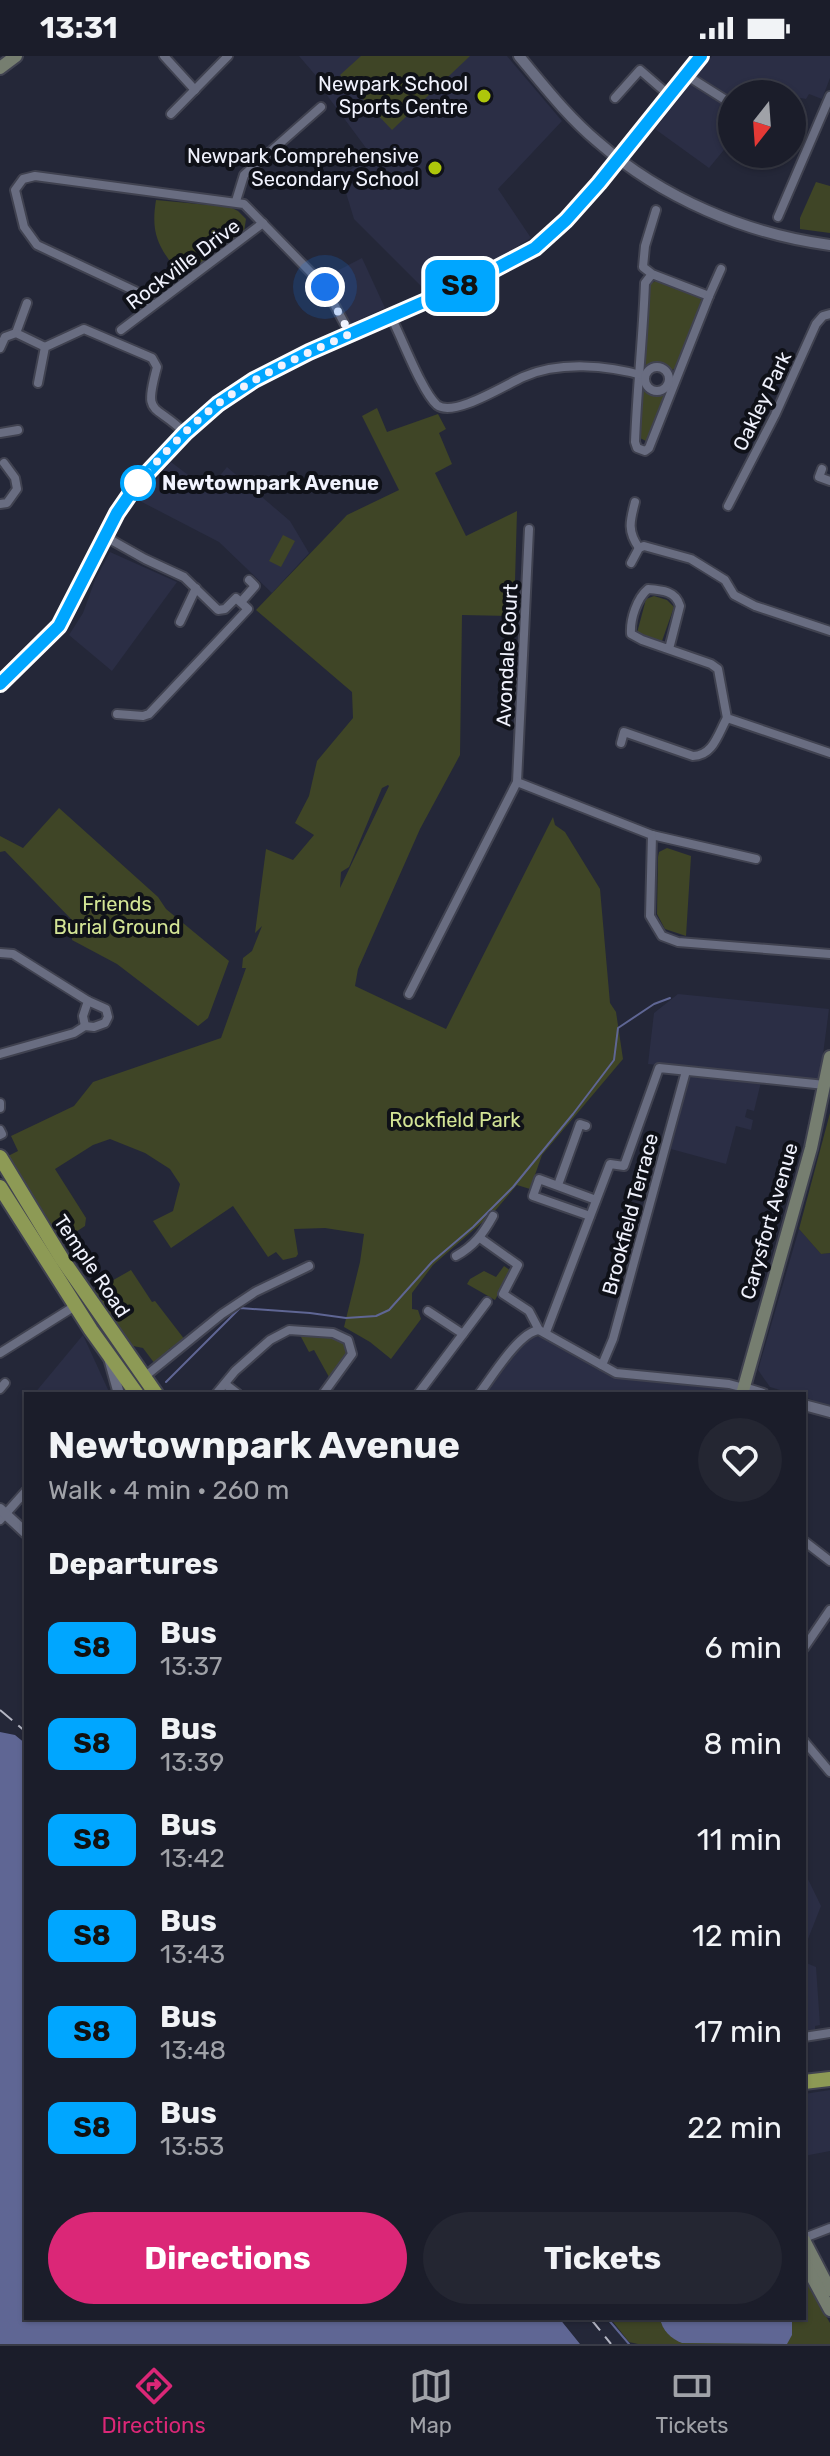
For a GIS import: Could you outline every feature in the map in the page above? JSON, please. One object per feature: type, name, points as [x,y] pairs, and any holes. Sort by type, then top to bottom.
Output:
[{"type":"highway","name":"Temple Road","points":[[0,1157],[62,1259],[154,1392]]},
{"type":"highway","name":"Temple Road","points":[[0,1188],[75,1306],[136,1392]]},
{"type":"highway","points":[[806,2082],[830,2079]]},
{"type":"main road","points":[[0,68],[16,56]]},
{"type":"main road","points":[[0,684],[59,626],[82,586],[104,536],[137,484],[185,433],[218,404],[254,380],[535,248],[566,220],[619,159],[701,56]]},
{"type":"main road","name":"Carysfort Avenue","points":[[743,1391],[811,1148],[830,1057]]},
{"type":"main road","points":[[806,2243],[830,2290]]},
{"type":"main road","points":[[806,2266],[830,2310]]},
{"type":"street","points":[[164,56],[195,90]]},
{"type":"street","points":[[171,114],[228,56]]},
{"type":"street","points":[[519,56],[589,134],[662,189],[761,230],[830,245]]},
{"type":"street","points":[[615,98],[640,70],[670,96]]},
{"type":"street","points":[[686,75],[718,95]]},
{"type":"street","points":[[778,217],[830,96]]},
{"type":"street","points":[[236,201],[244,175],[321,107]]},
{"type":"street","points":[[153,305],[135,291],[37,245],[24,227],[15,190],[23,179],[35,176],[244,204],[325,287],[350,334]]},
{"type":"street","points":[[656,210],[642,259],[643,267],[652,274],[709,296]]},
{"type":"street","name":"Rockville Drive","points":[[121,330],[263,223]]},
{"type":"street","points":[[652,274],[645,283],[642,375],[635,442],[637,448],[645,451],[649,448],[674,378],[721,269]]},
{"type":"street","points":[[16,333],[27,303]]},
{"type":"street","name":"Oakley Park","points":[[728,506],[775,415],[816,324],[823,316],[830,314]]},
{"type":"street","points":[[391,317],[429,393],[437,405],[446,409],[460,407],[526,375],[554,368],[590,367],[642,375],[656,366],[674,378]]},
{"type":"street","points":[[45,347],[84,329],[152,358],[157,367],[149,398],[151,403],[162,416],[185,433]]},
{"type":"street","points":[[0,348],[5,337],[16,333],[45,347]]},
{"type":"street","points":[[38,383],[45,347]]},
{"type":"street","points":[[642,375],[646,384],[656,391],[664,389],[674,378]]},
{"type":"street","points":[[0,433],[18,430]]},
{"type":"street","points":[[0,504],[7,503],[17,489],[15,478],[4,463]]},
{"type":"street","points":[[822,469],[819,477],[830,481]]},
{"type":"street","points":[[635,502],[630,536],[639,548]]},
{"type":"street","name":"Avondale Court","points":[[409,994],[517,782],[529,529]]},
{"type":"street","points":[[104,536],[184,577],[218,610],[223,610],[236,598],[248,609],[149,714],[117,714]]},
{"type":"street","points":[[631,563],[639,548],[644,546],[691,559],[725,580],[734,595],[755,606],[830,631]]},
{"type":"street","points":[[241,602],[255,586],[249,580]]},
{"type":"street","points":[[180,622],[196,588]]},
{"type":"street","points":[[621,743],[624,732],[693,756],[702,756],[709,752],[731,720],[718,669],[631,634],[632,620],[643,593],[648,589],[675,595],[678,600],[680,606],[669,649]]},
{"type":"street","points":[[731,720],[830,753]]},
{"type":"street","points":[[517,782],[652,835],[756,859]]},
{"type":"street","points":[[652,835],[650,916],[662,936],[678,942],[830,954]]},
{"type":"street","points":[[0,953],[13,954],[106,1009],[108,1017],[105,1023],[94,1027],[85,1026],[74,1033],[0,1054]]},
{"type":"street","points":[[85,1026],[83,1016],[88,1001]]},
{"type":"street","points":[[543,1331],[610,1164],[624,1166],[659,1068],[825,1085]]},
{"type":"street","name":"Brookfield Terrace","points":[[602,1365],[613,1339],[686,1071]]},
{"type":"street","points":[[558,1185],[580,1124],[586,1126]]},
{"type":"street","points":[[590,1216],[533,1196],[539,1179],[596,1200]]},
{"type":"street","points":[[456,1256],[480,1238],[493,1216]]},
{"type":"street","points":[[480,1238],[518,1265],[503,1294],[529,1311],[543,1331],[616,1373],[729,1384],[743,1391]]},
{"type":"street","points":[[143,1378],[222,1314],[255,1292],[309,1266]]},
{"type":"street","points":[[420,1392],[487,1302]]},
{"type":"street","points":[[0,1353],[75,1306]]},
{"type":"street","points":[[428,1311],[463,1334]]},
{"type":"street","points":[[218,1392],[270,1340],[289,1330],[333,1333],[348,1340],[352,1354],[324,1392]]},
{"type":"street","points":[[481,1392],[529,1332],[543,1331]]},
{"type":"street","name":"Temple Road","points":[[109,1356],[118,1392]]},
{"type":"street","points":[[225,1384],[235,1392]]},
{"type":"street","points":[[806,1406],[830,1412]]},
{"type":"street","points":[[24,1493],[2,1514],[24,1531]]},
{"type":"street","points":[[806,1543],[830,1561]]},
{"type":"street","points":[[806,1645],[830,1610]]},
{"type":"street","points":[[806,1743],[830,1772]]},
{"type":"street","points":[[806,2037],[830,2033]]},
{"type":"street","points":[[806,2238],[830,2228]]},
{"type":"shaded area","name":"Newpark Comprehensive Secondary School","points":[[299,56],[507,56],[562,121],[498,189],[531,238],[497,259],[425,290],[354,219],[343,183],[345,174],[361,162],[366,148]]},
{"type":"shaded area","points":[[712,56],[830,56],[830,78],[822,99],[809,94],[806,99],[806,80],[718,80],[718,157],[709,168],[655,129]]},
{"type":"shaded area","points":[[362,258],[385,308],[348,325],[325,281],[333,273]]},
{"type":"shaded area","points":[[171,462],[208,490],[227,467],[290,521],[309,553],[272,593],[219,542],[138,500]]},
{"type":"shaded area","points":[[110,552],[177,582],[112,671],[69,635],[83,613]]},
{"type":"shaded area","points":[[678,994],[829,1009],[820,1077],[816,1081],[691,1068],[680,1064],[675,1067],[648,1064],[654,1013]]},
{"type":"shaded area","points":[[689,1075],[761,1082],[754,1111],[747,1109],[745,1117],[753,1120],[751,1130],[736,1126],[726,1164],[671,1149]]},
{"type":"shaded area","points":[[799,1229],[821,1254],[830,1253],[830,1406],[806,1398],[806,1392],[786,1392],[770,1387],[758,1370]]},
{"type":"shaded area","points":[[83,1335],[109,1392],[36,1392]]},
{"type":"shaded area","points":[[532,1336],[541,1337],[614,1378],[729,1388],[731,1392],[487,1392]]},
{"type":"shaded area","points":[[806,1875],[821,1906],[806,1944]]},
{"type":"shaded area","points":[[806,1963],[816,1967],[820,2025],[815,2026],[815,2031],[806,2032]]},
{"type":"shaded area","points":[[830,2090],[830,2151],[806,2156],[806,2094]]},
{"type":"green space","points":[[361,56],[470,56],[392,130],[340,75]]},
{"type":"green space","points":[[816,182],[830,186],[830,233],[800,229],[800,218]]},
{"type":"green space","points":[[156,200],[230,207],[246,219],[244,232],[183,278],[159,242],[154,224]]},
{"type":"green space","points":[[657,280],[698,295],[702,301],[677,367],[672,370],[659,365],[647,366],[645,363],[647,292],[650,284]]},
{"type":"green space","points":[[641,383],[654,392],[669,389],[646,441],[640,438]]},
{"type":"green space","name":"Rockfield Park","points":[[377,408],[387,432],[438,414],[446,429],[439,433],[452,464],[435,473],[466,536],[517,511],[514,616],[462,615],[460,755],[420,829],[358,969],[355,986],[446,1029],[553,817],[555,825],[565,832],[600,889],[610,1003],[616,1012],[623,1059],[542,1155],[530,1189],[517,1185],[493,1213],[433,1265],[412,1293],[412,1309],[418,1310],[421,1319],[391,1359],[344,1327],[364,1234],[325,1228],[294,1229],[296,1257],[283,1260],[276,1252],[268,1257],[233,1206],[171,1248],[153,1221],[173,1211],[180,1184],[170,1169],[145,1153],[110,1139],[93,1145],[55,1169],[86,1218],[85,1226],[62,1241],[8,1156],[18,1151],[11,1136],[74,1106],[93,1082],[221,1038],[246,968],[242,968],[243,958],[252,951],[262,926],[255,933],[266,849],[293,860],[314,835],[295,823],[309,796],[317,761],[353,718],[352,692],[256,610],[347,515],[399,490],[362,416]],"holes":[[[389,786],[340,888],[341,872],[349,867],[382,788]]]},
{"type":"green space","points":[[283,535],[295,541],[281,567],[269,561]]},
{"type":"green space","points":[[654,596],[667,600],[674,607],[662,641],[637,633],[646,599]]},
{"type":"green space","name":"Friends Burial Ground","points":[[59,808],[158,897],[166,909],[229,961],[208,1018],[198,1026],[117,964],[72,940],[72,920],[5,851],[0,852],[0,836],[23,848]]},
{"type":"green space","points":[[667,848],[691,856],[686,936],[665,929],[657,914],[658,857],[659,852]]},
{"type":"green space","points":[[830,1113],[830,1253],[821,1254],[799,1229]]},
{"type":"green space","points":[[504,1266],[511,1271],[495,1300],[467,1284],[484,1271],[496,1277]]},
{"type":"green space","points":[[131,1270],[152,1302],[155,1301],[185,1340],[170,1348],[155,1364],[143,1348],[133,1346],[94,1291]]},
{"type":"green space","points":[[300,1335],[335,1338],[345,1345],[346,1353],[329,1377],[314,1350],[309,1352]]},
{"type":"green space","points":[[806,2281],[830,2323],[830,2344],[629,2342],[612,2320],[806,2320]]},
{"type":"water","points":[[0,1732],[15,1735],[24,1742],[24,2320],[561,2320],[580,2344],[0,2344]]},
{"type":"water","points":[[661,2320],[792,2320],[792,2335],[787,2344],[682,2343],[668,2334]]},
{"type":"waterway","points":[[166,1382],[240,1308],[346,1318],[376,1316],[389,1310],[432,1262],[513,1187],[573,1114],[614,1060],[618,1028],[654,1004],[670,998]]},
{"type":"waterway","points":[[609,2320],[629,2344]]},
{"type":"railway","points":[[0,1710],[24,1730]]},
{"type":"railway","points":[[592,2320],[611,2344]]},
{"type":"bus line","name":"S8","points":[[0,684],[52,636],[68,613],[117,513],[137,484],[185,433],[218,404],[254,380],[309,352],[474,280],[535,248],[566,220],[599,183],[701,56]]},
{"type":"place","name":"Newpark School Sports Centre","points":[[484,96]]},
{"type":"place","name":"Newpark Comprehensive Secondary School","points":[[435,168]]},
{"type":"place","name":"Newtownpark Avenue","points":[[138,483]]},
{"type":"route","points":[[138,483],[170,447],[218,404],[254,380],[350,334],[325,287]]}]
